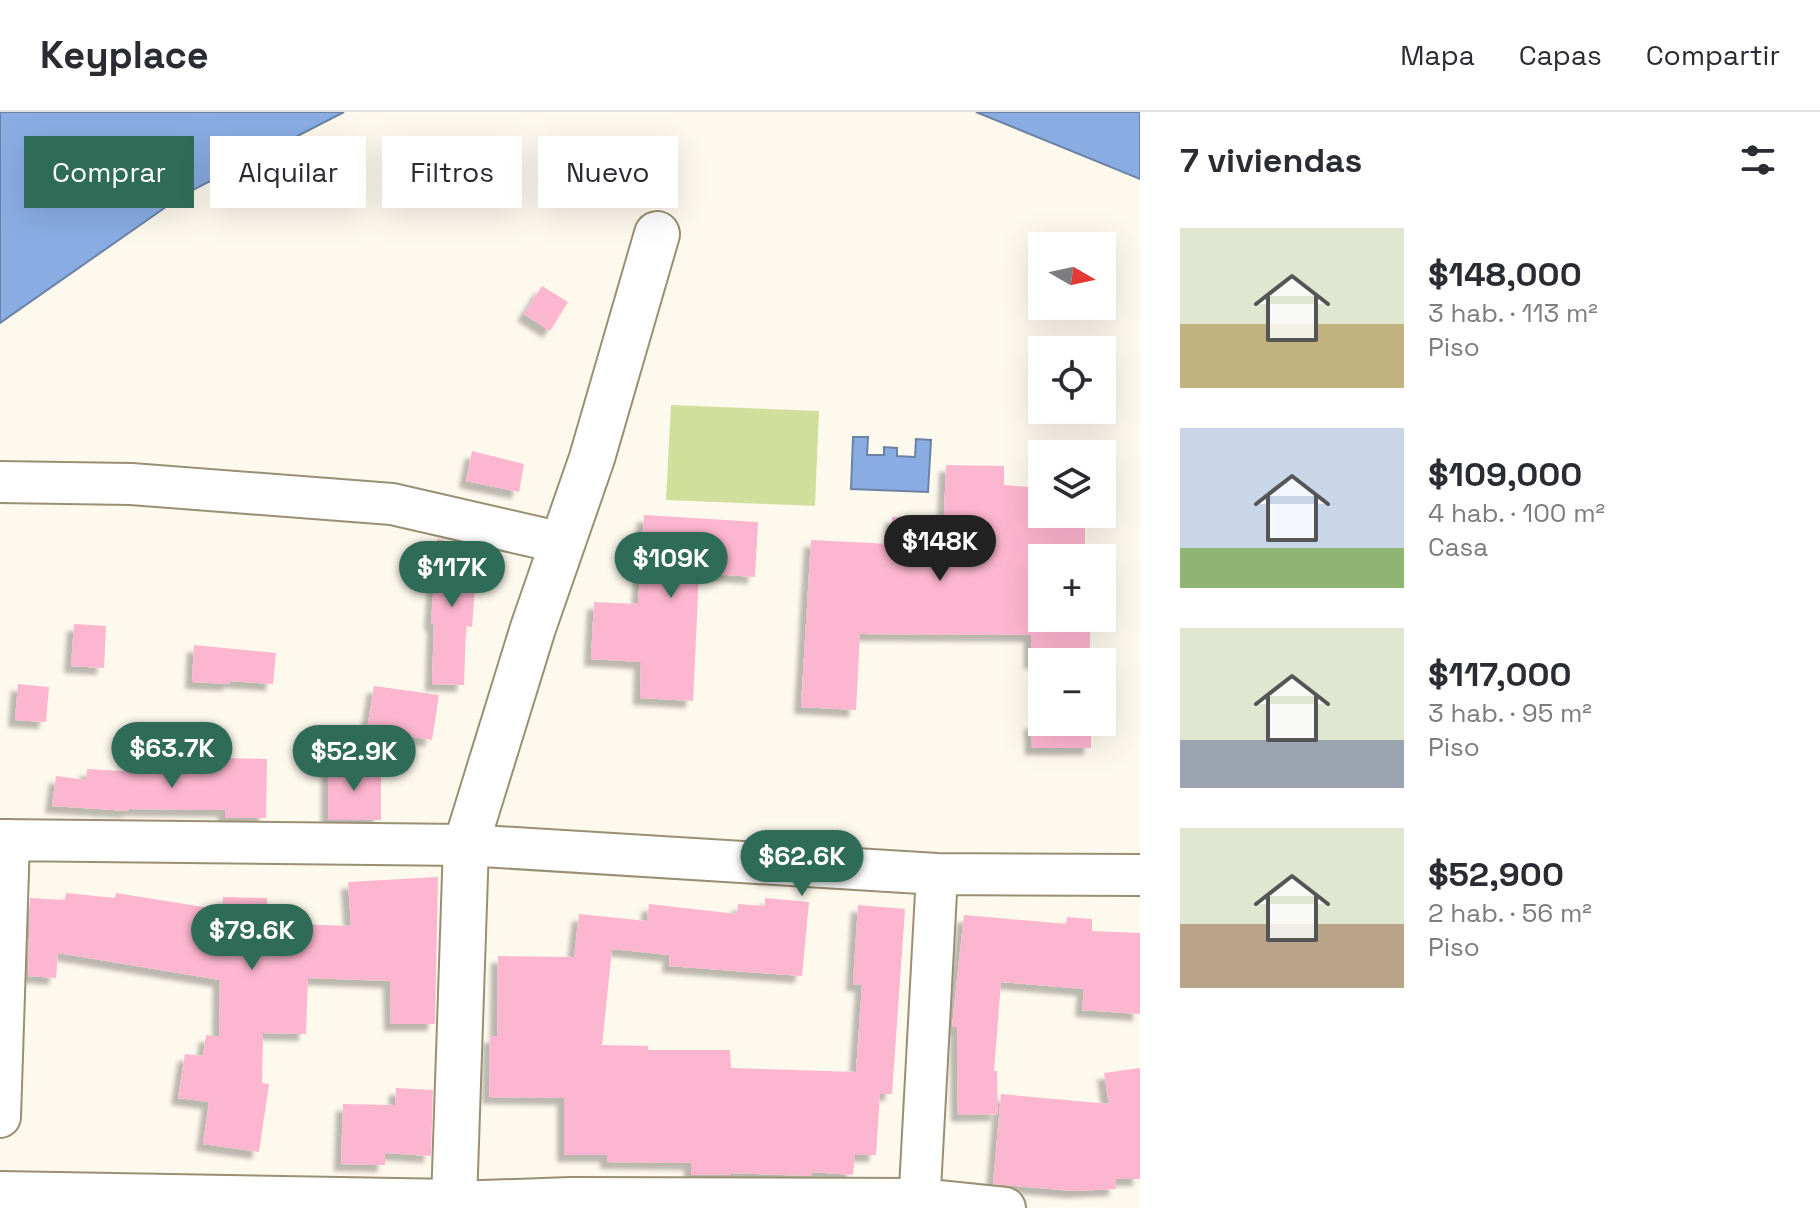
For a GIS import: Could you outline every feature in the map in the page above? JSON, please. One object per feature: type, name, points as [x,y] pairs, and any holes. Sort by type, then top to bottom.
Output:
[{"type":"street","points":[[454,1205],[466,845],[533,628],[592,458],[657,234]]},
{"type":"street","points":[[0,482],[131,484],[392,504],[562,543]]},
{"type":"street","points":[[0,1117],[4,840],[466,845],[937,874],[1140,875]]},
{"type":"street","points":[[919,1203],[937,874]]},
{"type":"street","points":[[0,1194],[454,1205],[571,1198],[919,1203],[1005,1208]]},
{"type":"green space","points":[[671,405],[819,411],[815,506],[666,500]]},
{"type":"water","points":[[0,112],[344,112],[297,136],[210,136],[210,181],[194,189],[194,136],[24,136],[24,208],[164,208],[0,323]]},
{"type":"water","points":[[976,112],[1140,112],[1140,179]]},
{"type":"water","points":[[853,437],[868,437],[867,455],[884,455],[884,447],[897,448],[897,456],[915,457],[916,439],[931,440],[928,492],[851,489]]},
{"type":"building","points":[[542,286],[568,302],[550,331],[524,314]]},
{"type":"building","points":[[472,451],[524,464],[519,492],[466,481]]},
{"type":"building","points":[[946,465],[1004,466],[1004,485],[1028,487],[1028,528],[1085,528],[1085,544],[1028,544],[1028,632],[1090,632],[1090,648],[1031,648],[1031,635],[860,634],[856,710],[801,707],[811,540],[892,544],[892,517],[944,518]]},
{"type":"building","points":[[644,515],[758,522],[755,577],[699,573],[693,701],[640,698],[641,662],[591,659],[594,602],[638,604]]},
{"type":"building","points":[[437,539],[478,547],[472,627],[466,626],[464,685],[432,684],[434,624],[431,623]]},
{"type":"building","points":[[74,624],[106,626],[104,668],[71,666]]},
{"type":"building","points":[[194,645],[276,653],[273,684],[192,682]]},
{"type":"building","points":[[18,684],[49,687],[46,722],[15,720]]},
{"type":"building","points":[[374,686],[439,695],[432,740],[367,729]]},
{"type":"building","points":[[1032,736],[1091,736],[1091,748],[1032,748]]},
{"type":"building","points":[[226,758],[267,759],[266,818],[225,818],[225,810],[129,811],[52,806],[56,776],[86,780],[87,769],[174,774],[174,767],[226,767]]},
{"type":"building","points":[[328,766],[381,766],[381,820],[328,820]]},
{"type":"building","points":[[438,877],[435,1024],[391,1024],[390,981],[308,978],[306,1034],[263,1033],[262,1083],[269,1084],[259,1152],[203,1144],[209,1102],[178,1098],[185,1054],[203,1056],[206,1035],[219,1037],[220,980],[58,953],[56,978],[28,976],[30,898],[65,900],[66,893],[115,898],[116,893],[222,910],[223,897],[267,898],[267,904],[295,905],[294,924],[351,926],[348,882]]},
{"type":"building","points":[[765,898],[809,902],[802,976],[669,966],[670,955],[612,949],[602,1045],[648,1046],[648,1050],[730,1050],[731,1068],[856,1072],[862,985],[853,984],[858,905],[905,909],[892,1094],[880,1094],[876,1155],[855,1155],[853,1175],[812,1172],[812,1176],[691,1175],[691,1163],[607,1162],[607,1155],[564,1155],[564,1098],[489,1097],[490,1036],[497,1036],[498,956],[574,957],[579,914],[647,921],[649,904],[737,914],[738,904],[765,906]]},
{"type":"building","points":[[964,915],[1066,924],[1067,917],[1092,919],[1092,931],[1140,933],[1140,1014],[1082,1010],[1084,989],[1001,982],[994,1071],[997,1071],[998,1114],[958,1115],[957,1027],[952,1027]]},
{"type":"building","points":[[1140,1068],[1140,1179],[1116,1179],[1116,1189],[1074,1191],[993,1184],[1001,1094],[1109,1104],[1104,1073]]},
{"type":"building","points":[[396,1088],[433,1090],[431,1156],[385,1153],[385,1165],[341,1164],[343,1104],[395,1105]]}]
